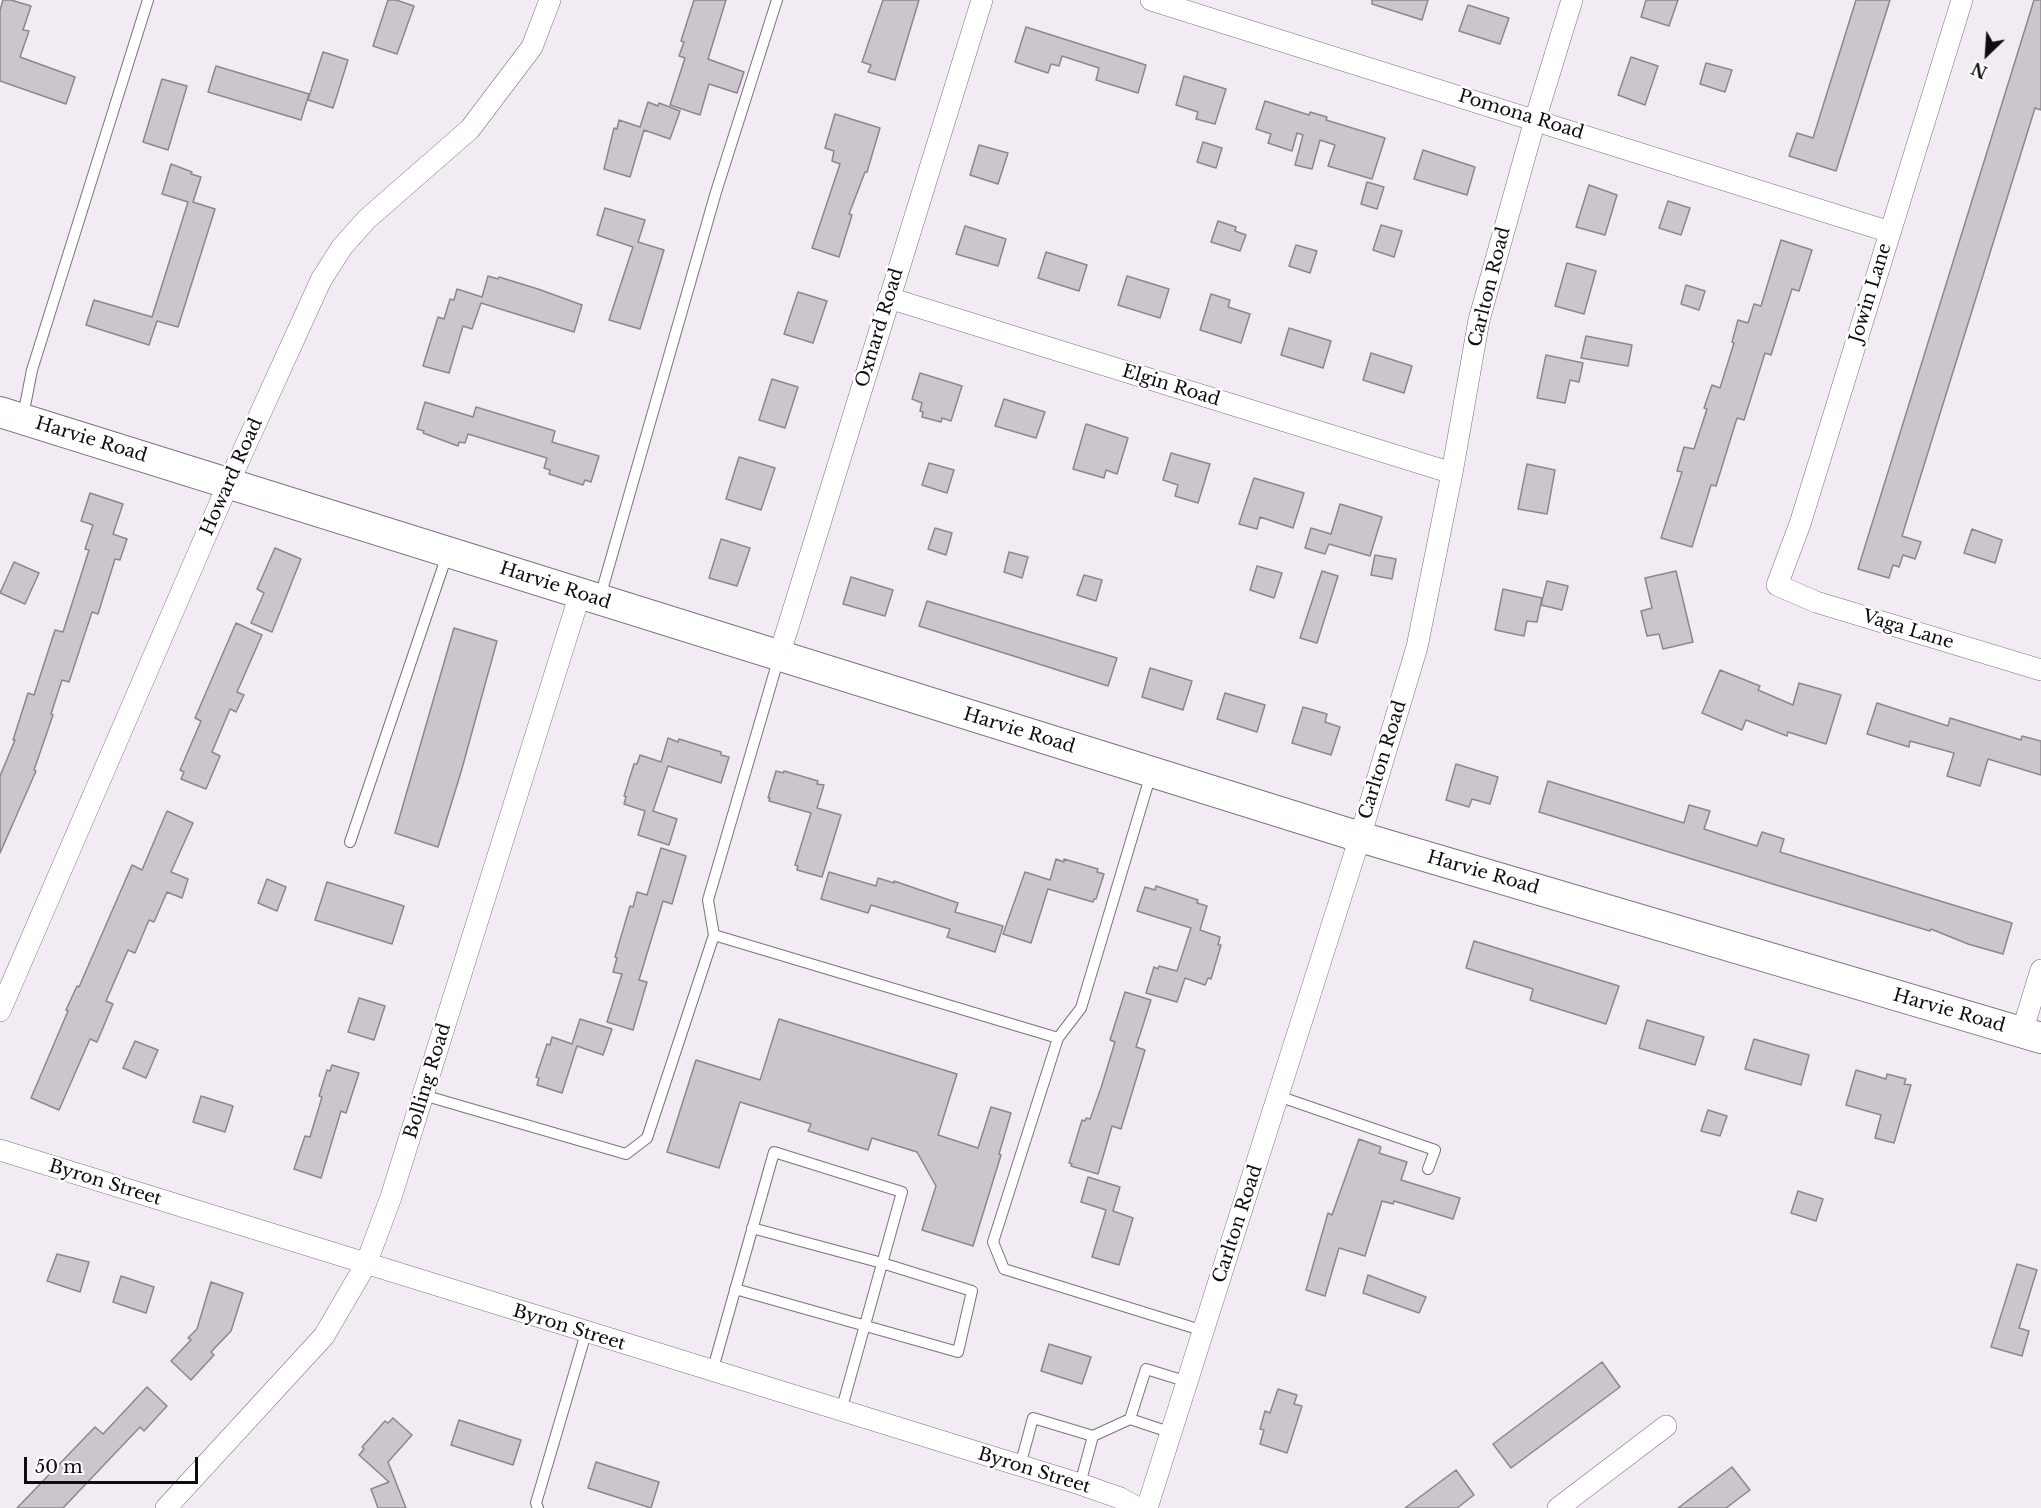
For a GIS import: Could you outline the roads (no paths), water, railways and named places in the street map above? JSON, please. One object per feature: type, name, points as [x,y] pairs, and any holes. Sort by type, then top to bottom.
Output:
[{"type":"street","name":"Howard Road","points":[[0,1011],[229,482],[321,280],[342,247],[368,219],[470,129],[532,47],[550,0]]},
{"type":"street","name":"Oxnard Road","points":[[779,656],[982,0]]},
{"type":"street","name":"Pomona Road","points":[[1151,0],[1890,232]]},
{"type":"street","name":"Carlton Road","points":[[1147,1508],[1360,837],[1417,647],[1452,473],[1479,320],[1535,120],[1572,0]]},
{"type":"street","name":"Jowin Lane","points":[[1777,585],[1800,524],[1962,0]]},
{"type":"street","name":"Elgin Road","points":[[889,298],[1452,473]]},
{"type":"street","name":"Harvie Road","points":[[11,415],[1360,837],[2031,1035]]},
{"type":"street","name":"Vaga Lane","points":[[1777,585],[1816,602],[2041,670]]},
{"type":"street","name":"Bolling Road","points":[[166,1508],[324,1336],[366,1264],[391,1197],[589,597]]},
{"type":"street","points":[[2031,1035],[2041,970]]},
{"type":"street","name":"Byron Street","points":[[0,1150],[840,1412],[1080,1484],[1119,1498],[1137,1508]]},
{"type":"street","points":[[1558,1508],[1666,1426]]},
{"type":"lane","points":[[11,415],[32,370],[148,0]]},
{"type":"lane","points":[[589,597],[777,0]]},
{"type":"lane","points":[[350,842],[448,552]]},
{"type":"lane","points":[[423,1095],[626,1154],[648,1138],[714,934],[708,900],[779,656]]},
{"type":"lane","points":[[1152,772],[1081,1008],[1058,1038],[993,1242],[1004,1269],[1204,1331]]},
{"type":"lane","points":[[714,934],[1058,1038]]},
{"type":"lane","points":[[1278,1096],[1435,1150],[1428,1170]]},
{"type":"lane","points":[[712,1372],[774,1152],[902,1192],[840,1412]]},
{"type":"lane","points":[[735,1289],[958,1352],[972,1291],[882,1263],[752,1228]]},
{"type":"lane","points":[[538,1508],[536,1503],[586,1333]]},
{"type":"lane","points":[[1130,1419],[1146,1369],[1188,1382]]},
{"type":"lane","points":[[1020,1466],[1033,1418],[1093,1436],[1130,1419],[1172,1432]]},
{"type":"lane","points":[[1080,1484],[1093,1436]]}]
